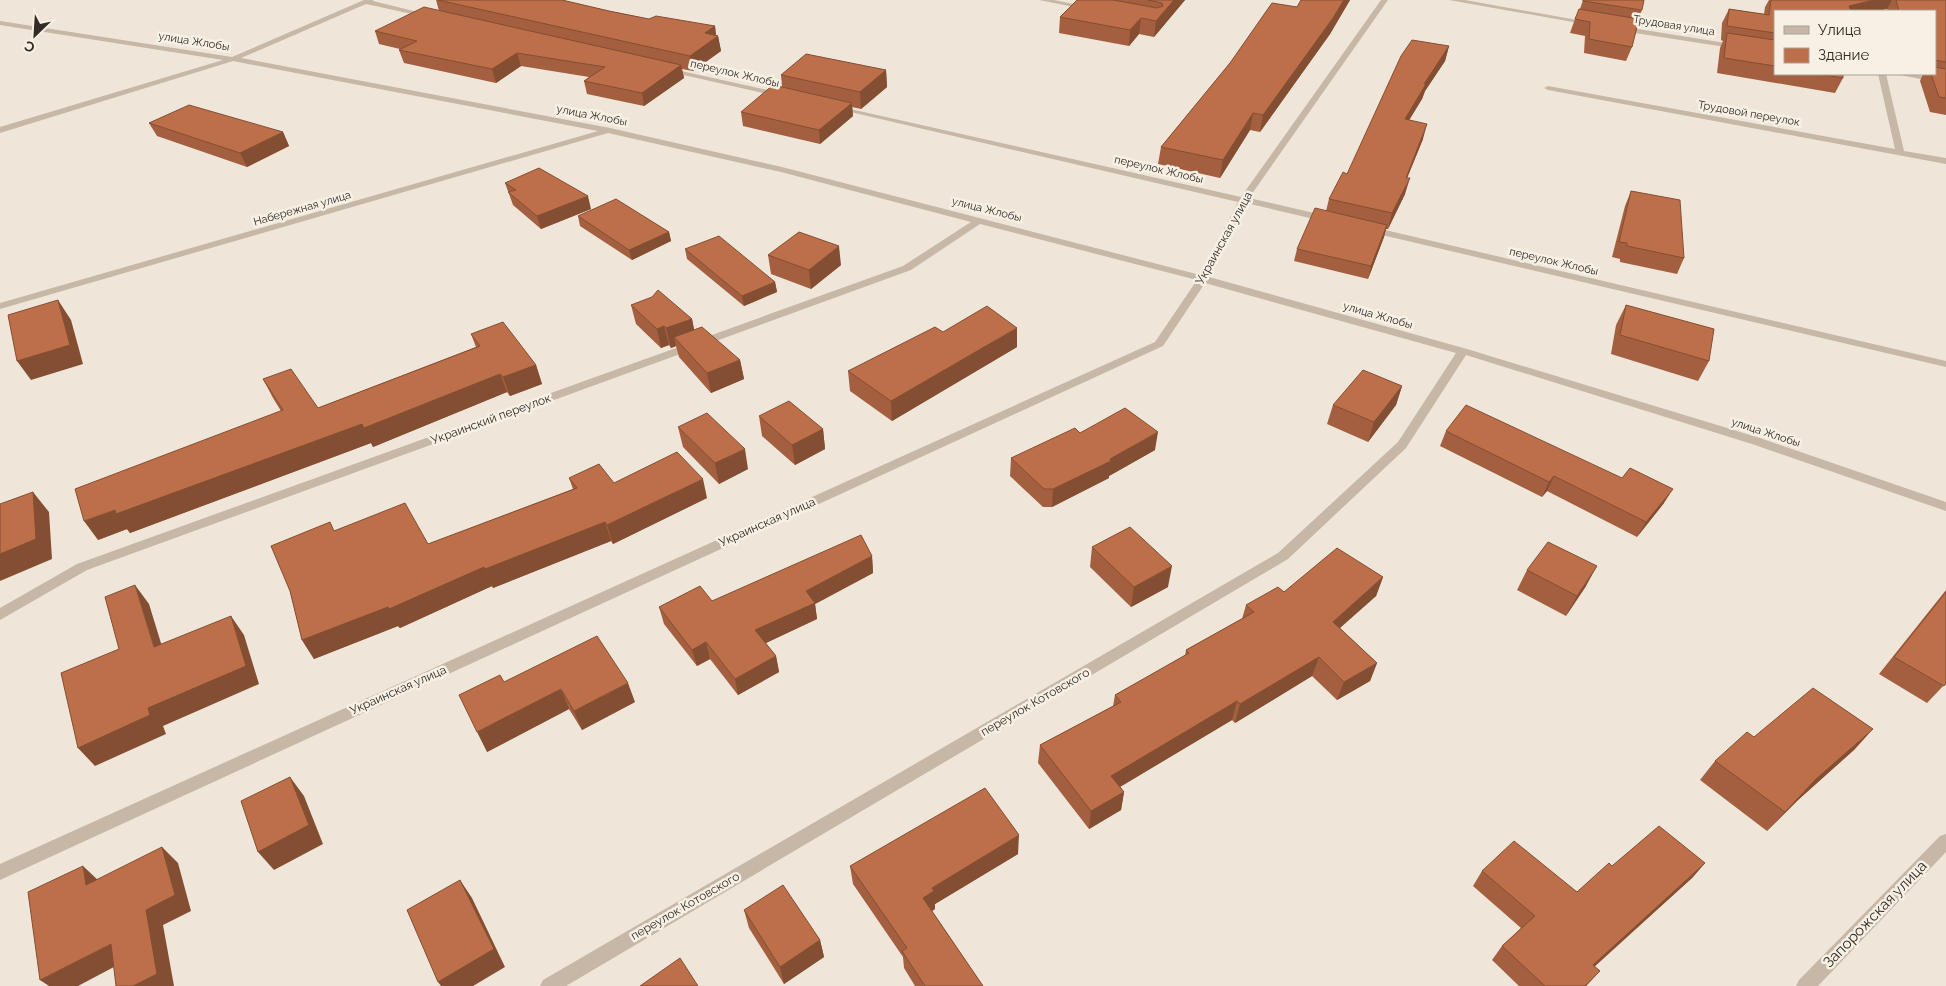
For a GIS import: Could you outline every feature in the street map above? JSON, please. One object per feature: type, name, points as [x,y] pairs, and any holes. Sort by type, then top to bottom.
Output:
[{"type":"street","points":[[1045,0],[1101,10]]},
{"type":"street","name":"Украинская улица","points":[[0,872],[1160,344],[1203,279],[1243,200],[1385,0]]},
{"type":"street","points":[[1452,0],[1598,24]]},
{"type":"street","points":[[0,130],[232,59],[368,1],[444,19]]},
{"type":"street","name":"улица Жлобы","points":[[0,23],[232,59],[610,131],[782,170],[1203,279],[1463,351],[1756,441],[1946,507]]},
{"type":"street","name":"Трудовая улица","points":[[1608,26],[1745,48]]},
{"type":"street","name":"переулок Жлобы","points":[[658,68],[795,98]]},
{"type":"street","points":[[1882,75],[1900,153]]},
{"type":"street","points":[[1904,75],[1946,82]]},
{"type":"street","name":"Трудовой переулок","points":[[1548,88],[1946,161]]},
{"type":"street","name":"переулок Жлобы","points":[[824,105],[1340,222]]},
{"type":"street","name":"Набережная улица","points":[[0,306],[610,131]]},
{"type":"street","name":"Украинский переулок","points":[[0,615],[82,567],[907,268],[980,220]]},
{"type":"street","name":"переулок Жлобы","points":[[1359,227],[1946,364]]},
{"type":"street","name":"переулок Котовского","points":[[550,986],[1283,556],[1402,445],[1463,351]]},
{"type":"street","name":"Запорожская улица","points":[[1804,986],[1946,841]]},
{"type":"building","points":[[438,0],[562,0],[649,19],[656,16],[715,26],[705,33],[718,36],[690,56]]},
{"type":"building","points":[[1077,0],[1113,0],[1157,8],[1163,6],[1162,3],[1148,0],[1174,0],[1156,21],[1141,18],[1130,30],[1060,17]]},
{"type":"building","points":[[1301,0],[1344,0],[1263,115],[1253,113],[1223,160],[1161,147],[1230,63],[1272,3],[1297,7]]},
{"type":"building","points":[[1583,0],[1644,0],[1642,10]]},
{"type":"building","points":[[1771,0],[1874,0],[1849,6],[1851,10],[1774,10],[1774,33],[1727,26],[1729,9],[1769,15]]},
{"type":"building","points":[[1896,0],[1946,0],[1946,62],[1936,60],[1936,10],[1899,10]]},
{"type":"building","points":[[424,7],[681,65],[642,93],[584,81],[605,67],[517,53],[492,69],[399,50],[417,41],[375,31]]},
{"type":"building","points":[[1579,9],[1639,19],[1632,47],[1589,39],[1590,22],[1575,19]]},
{"type":"building","points":[[1727,33],[1774,40],[1774,66],[1724,58]]},
{"type":"building","points":[[1412,40],[1449,46],[1424,84],[1426,84],[1405,119],[1427,124],[1406,178],[1410,178],[1392,213],[1329,199],[1343,172],[1347,174],[1401,56]]},
{"type":"building","points":[[806,54],[886,70],[860,92],[781,75]]},
{"type":"building","points":[[1936,67],[1946,69],[1946,98],[1939,97],[1931,75],[1936,75]]},
{"type":"building","points":[[1825,75],[1843,75],[1843,78]]},
{"type":"building","points":[[773,85],[852,103],[819,130],[741,112]]},
{"type":"building","points":[[189,105],[283,132],[240,153],[149,123]]},
{"type":"building","points":[[539,168],[588,196],[537,216],[508,192],[516,190],[505,183]]},
{"type":"building","points":[[1631,191],[1680,200],[1684,258],[1627,246],[1627,243],[1619,242]]},
{"type":"building","points":[[616,199],[669,232],[629,250],[578,216]]},
{"type":"building","points":[[1315,208],[1387,225],[1371,266],[1297,249]]},
{"type":"building","points":[[799,232],[839,246],[809,270],[768,255]]},
{"type":"building","points":[[719,236],[775,282],[742,296],[685,249]]},
{"type":"building","points":[[658,290],[692,319],[666,328],[664,326],[657,329],[631,305],[652,297]]},
{"type":"building","points":[[58,300],[70,345],[17,361],[8,315]]},
{"type":"building","points":[[1626,305],[1714,329],[1709,361],[1620,335]]},
{"type":"building","points":[[987,306],[1017,328],[891,401],[848,371],[935,327],[943,332]]},
{"type":"building","points":[[503,322],[536,365],[503,377],[500,374],[364,428],[362,424],[116,514],[115,510],[84,521],[75,489],[283,410],[263,379],[291,369],[318,408],[480,346],[471,334]]},
{"type":"building","points":[[702,327],[740,360],[707,373],[674,337]]},
{"type":"building","points":[[1363,370],[1402,386],[1374,422],[1333,405]]},
{"type":"building","points":[[789,401],[823,429],[792,445],[759,416]]},
{"type":"building","points":[[1466,405],[1622,478],[1630,468],[1673,489],[1646,522],[1554,476],[1549,482],[1446,431]]},
{"type":"building","points":[[1125,408],[1158,432],[1110,459],[1111,461],[1053,489],[1044,489],[1011,458],[1075,428],[1080,433]]},
{"type":"building","points":[[707,413],[745,449],[715,463],[678,427]]},
{"type":"building","points":[[677,452],[703,479],[607,525],[605,522],[485,569],[484,567],[389,609],[388,607],[302,640],[290,591],[271,546],[330,522],[334,531],[405,503],[428,544],[577,488],[569,478],[599,464],[614,483]]},
{"type":"building","points":[[33,492],[36,539],[0,554],[0,504]]},
{"type":"building","points":[[1130,527],[1172,566],[1134,587],[1092,547]]},
{"type":"building","points":[[861,535],[872,556],[806,591],[815,603],[755,630],[776,656],[735,679],[706,642],[692,650],[659,607],[700,586],[712,601]]},
{"type":"building","points":[[1548,542],[1597,566],[1577,596],[1527,570]]},
{"type":"building","points":[[1337,548],[1383,577],[1333,622],[1377,663],[1344,682],[1319,657],[1240,704],[1237,701],[1111,776],[1124,792],[1091,811],[1040,745],[1121,702],[1115,695],[1189,653],[1186,650],[1254,612],[1246,605],[1278,587],[1284,592]]},
{"type":"building","points":[[135,585],[154,647],[231,616],[246,666],[148,708],[150,715],[78,748],[61,673],[119,649],[105,597]]},
{"type":"building","points":[[1946,592],[1946,683],[1944,686],[1894,657]]},
{"type":"building","points":[[597,636],[628,683],[574,711],[561,689],[477,732],[459,695],[500,675],[504,682]]},
{"type":"building","points":[[1813,688],[1873,729],[1815,780],[1785,812],[1715,761],[1747,732],[1754,737]]},
{"type":"building","points":[[290,777],[309,825],[258,852],[241,801]]},
{"type":"building","points":[[985,788],[1019,835],[932,888],[934,891],[923,898],[983,986],[925,986],[902,951],[907,948],[850,866]]},
{"type":"building","points":[[1659,826],[1705,863],[1593,965],[1600,971],[1585,986],[1545,986],[1502,946],[1535,916],[1482,871],[1514,841],[1577,892],[1609,863],[1612,866]]},
{"type":"building","points":[[162,847],[175,895],[146,910],[157,974],[133,986],[116,986],[111,944],[40,980],[28,892],[83,866],[86,885]]},
{"type":"building","points":[[460,880],[494,949],[438,982],[407,910]]},
{"type":"building","points":[[783,885],[820,940],[780,967],[744,910]]},
{"type":"building","points":[[680,958],[698,986],[640,986]]}]
